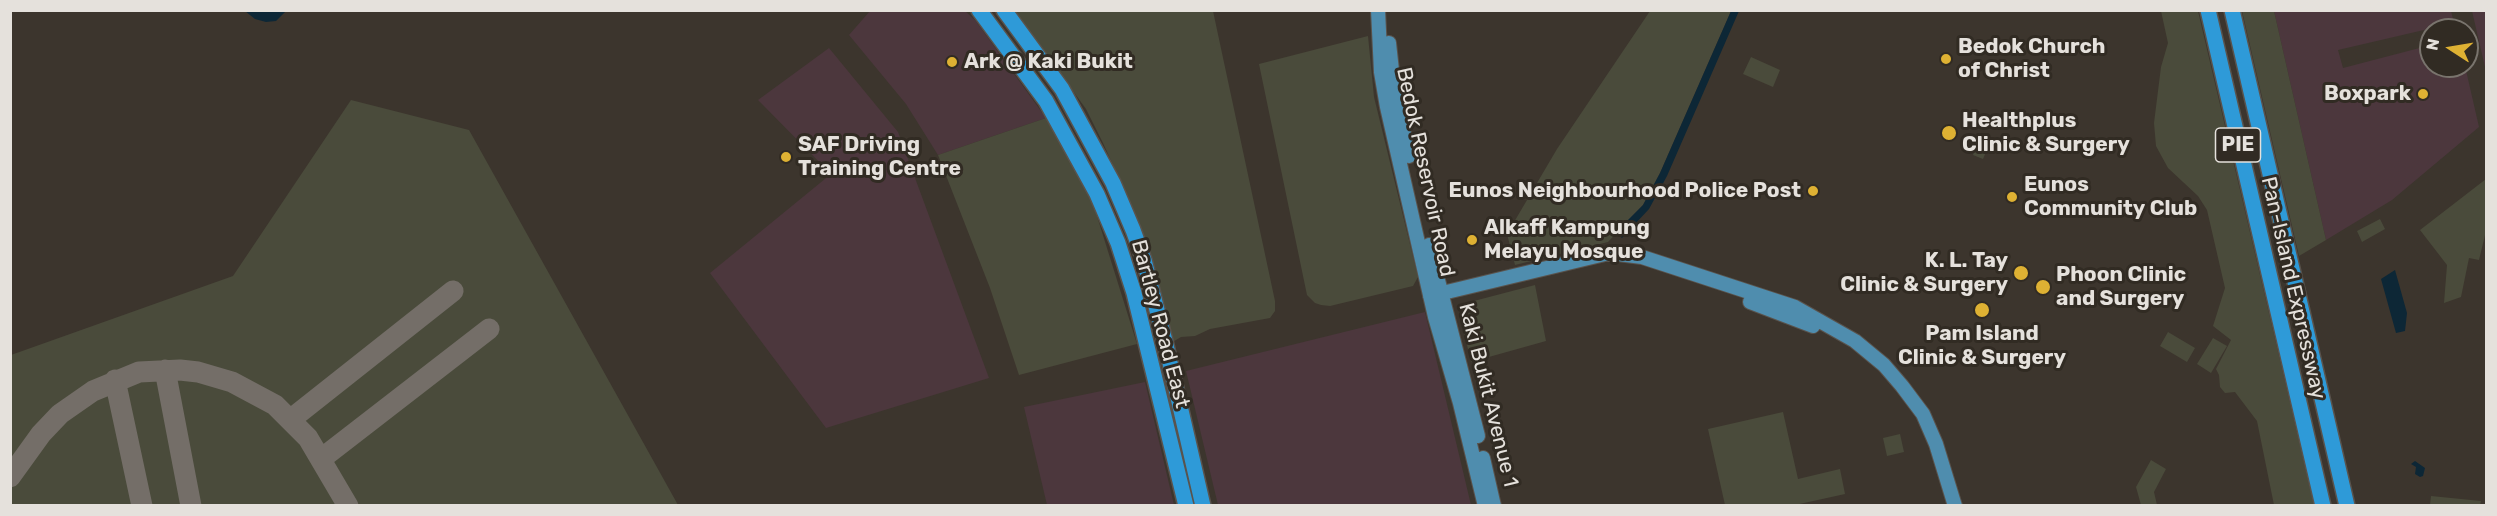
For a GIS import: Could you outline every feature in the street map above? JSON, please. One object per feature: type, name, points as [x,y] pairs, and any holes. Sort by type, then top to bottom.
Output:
[{"type":"highway","name":"Bartley Road East","points":[[979,10],[1046,100],[1082,164],[1113,233],[1134,293],[1186,506]]},
{"type":"highway","name":"Bartley Road East","points":[[1004,10],[1034,49],[1067,99],[1113,183],[1133,230],[1156,307],[1203,506]]},
{"type":"highway","name":"Pan-Island Expressway","points":[[2208,10],[2323,506]]},
{"type":"highway","name":"Pan-Island Expressway","points":[[2232,10],[2347,506]]},
{"type":"main road","name":"Bedok Reservoir Road","points":[[1378,10],[1384,92],[1436,300]]},
{"type":"main road","name":"Bedok Reservoir Road","points":[[1388,10],[1394,89],[1431,257],[1436,300]]},
{"type":"main road","name":"Bedok Reservoir Road","points":[[1436,300],[1468,289],[1595,257],[1618,254],[1642,257],[1795,307],[1855,341],[1884,364],[1902,386],[1923,414],[1936,444],[1955,506]]},
{"type":"main road","points":[[1431,257],[1447,281],[1468,289]]},
{"type":"main road","name":"Bedok Reservoir Road","points":[[1436,300],[1612,262],[1623,262],[1648,267],[1791,316],[1821,329],[1851,348],[1885,377],[1916,420],[1930,446],[1947,506]]},
{"type":"main road","name":"Kaki Bukit Avenue 1","points":[[1436,300],[1485,506]]},
{"type":"main road","name":"Kaki Bukit Avenue 1","points":[[1436,300],[1494,506]]},
{"type":"shaded area","points":[[870,11],[965,11],[975,20],[1046,118],[938,155],[906,104],[849,35]]},
{"type":"shaded area","points":[[2274,11],[2451,11],[2453,18],[2419,18],[2419,31],[2338,50],[2343,68],[2419,48],[2419,78],[2468,78],[2479,127],[2392,200],[2326,240]]},
{"type":"shaded area","points":[[2472,11],[2486,11],[2486,69],[2479,41],[2479,18],[2474,18]]},
{"type":"shaded area","points":[[829,48],[898,132],[989,378],[826,428],[710,273],[831,174],[758,100]]},
{"type":"shaded area","points":[[1425,312],[1471,505],[1218,505],[1186,371]]},
{"type":"shaded area","points":[[1145,382],[1174,505],[1047,505],[1024,407]]},
{"type":"green space","points":[[1015,11],[1213,11],[1275,301],[1275,311],[1270,318],[1210,329],[1195,336],[1181,337],[1171,343],[1132,207],[1103,143],[1086,109]]},
{"type":"green space","points":[[1650,11],[1731,11],[1660,173],[1643,205],[1608,242],[1515,265],[1507,234],[1557,149]]},
{"type":"green space","points":[[2161,11],[2198,11],[2314,505],[2274,505],[2257,421],[2235,392],[2225,393],[2220,387],[2216,369],[2231,340],[2213,326],[2225,288],[2207,210],[2198,196],[2168,168],[2156,146],[2154,123],[2161,67],[2168,43]]},
{"type":"green space","points":[[2242,11],[2274,11],[2326,240],[2299,256]]},
{"type":"green space","points":[[1368,36],[1374,97],[1418,277],[1413,286],[1330,306],[1321,305],[1315,303],[1307,295],[1259,64]]},
{"type":"green space","points":[[1751,57],[1780,70],[1773,87],[1743,74]]},
{"type":"green space","points":[[351,100],[469,130],[678,505],[11,505],[11,355],[233,276]]},
{"type":"green space","points":[[1046,118],[1091,197],[1137,344],[1019,375],[990,288],[938,155]]},
{"type":"green space","points":[[1978,141],[1989,145],[1983,159],[1973,155]]},
{"type":"green space","points":[[2486,179],[2486,231],[2479,260],[2469,258],[2461,297],[2444,303],[2447,265],[2420,230]]},
{"type":"green space","points":[[2380,219],[2385,229],[2362,242],[2357,231]]},
{"type":"green space","points":[[1535,285],[1546,341],[1471,362],[1460,314],[1466,305]]},
{"type":"green space","points":[[2168,332],[2195,348],[2187,362],[2160,346]]},
{"type":"green space","points":[[2213,338],[2227,346],[2211,373],[2197,364]]},
{"type":"green space","points":[[1783,412],[1798,479],[1840,469],[1845,494],[1795,505],[1725,505],[1708,429]]},
{"type":"green space","points":[[1900,434],[1904,452],[1887,456],[1883,438]]},
{"type":"green space","points":[[2151,460],[2166,469],[2154,492],[2157,505],[2141,505],[2136,487]]},
{"type":"green space","points":[[2431,496],[2481,501],[2480,505],[2430,505]]},
{"type":"water","points":[[245,11],[286,11],[276,21],[266,22],[255,19]]},
{"type":"water","points":[[1731,11],[1739,11],[1667,176],[1649,209],[1622,238],[1616,232],[1643,205],[1660,173]]},
{"type":"water","points":[[2395,270],[2407,313],[2405,331],[2396,333],[2381,279]]},
{"type":"water","points":[[2415,461],[2425,468],[2423,476],[2415,474],[2416,467],[2411,464]]},
{"type":"taxiway","points":[[290,420],[453,291]]},
{"type":"taxiway","points":[[321,459],[489,329]]},
{"type":"taxiway","points":[[165,370],[191,506]]},
{"type":"taxiway","points":[[10,477],[41,434],[60,414],[93,391],[139,372],[180,370],[198,372],[232,382],[275,405],[308,438],[348,506]]},
{"type":"taxiway","points":[[115,380],[142,506]]},
{"type":"place","name":"Bedok Church of Christ","points":[[1946,59]]},
{"type":"place","name":"Ark @ Kaki Bukit","points":[[952,62]]},
{"type":"place","name":"Boxpark","points":[[2423,94]]},
{"type":"place","name":"Healthplus Clinic & Surgery","points":[[1949,133]]},
{"type":"place","name":"SAF Driving Training Centre","points":[[786,157]]},
{"type":"place","name":"Eunos Neighbourhood Police Post","points":[[1813,191]]},
{"type":"place","name":"Eunos Community Club","points":[[2012,197]]},
{"type":"place","name":"Alkaff Kampung Melayu Mosque","points":[[1472,240]]},
{"type":"place","name":"K. L. Tay Clinic & Surgery","points":[[2021,273]]},
{"type":"place","name":"Phoon Clinic and Surgery","points":[[2043,287]]},
{"type":"place","name":"Pam Island Clinic & Surgery","points":[[1982,310]]}]
